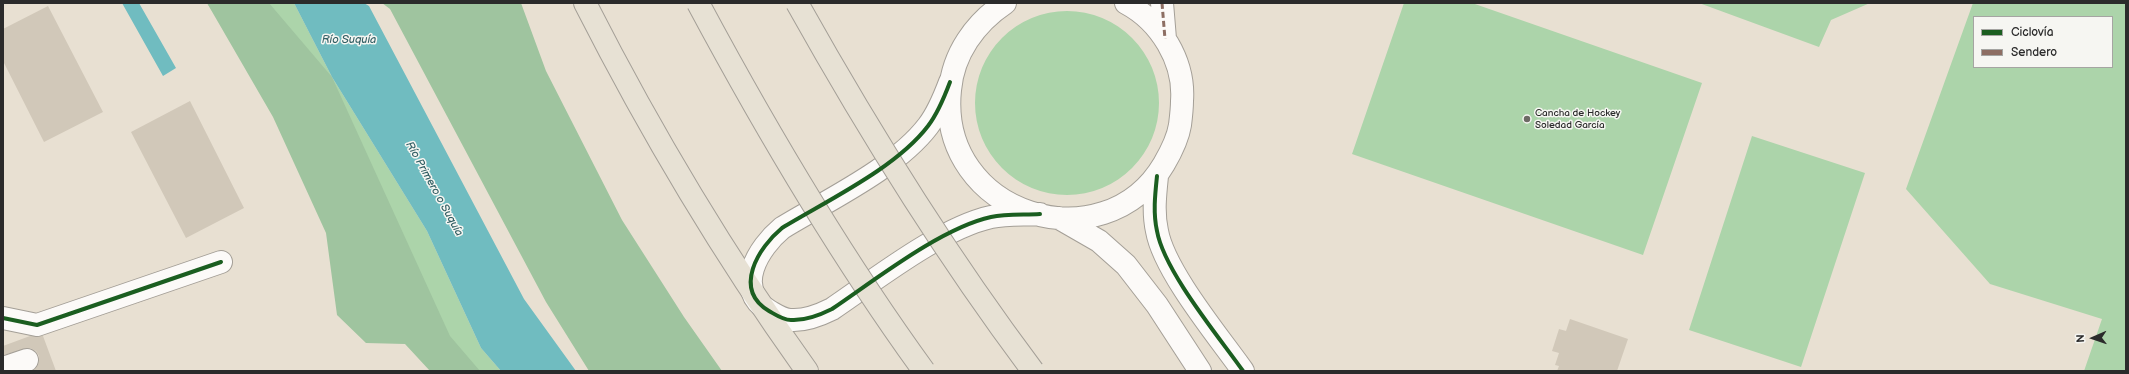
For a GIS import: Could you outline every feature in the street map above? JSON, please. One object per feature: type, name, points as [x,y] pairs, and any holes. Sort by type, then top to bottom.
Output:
[{"type":"highway","points":[[585,3],[616,64],[670,157],[757,301],[806,371]]},
{"type":"highway","points":[[698,3],[764,124],[804,190],[884,315],[924,371]]},
{"type":"highway","points":[[798,3],[868,126],[922,212],[1033,371]]},
{"type":"street","points":[[1005,3],[978,26],[956,63],[939,111],[928,127],[905,149],[871,175],[782,228],[770,238],[760,250],[751,275],[752,288],[757,301],[778,316],[791,320],[820,315],[832,309],[922,249],[953,232],[991,217],[1081,217],[1105,212],[1122,204],[1139,193],[1157,176],[1170,153],[1180,126],[1182,98],[1181,76],[1174,56],[1165,39],[1150,21],[1126,3]]},
{"type":"street","points":[[1162,3],[1165,39]]},
{"type":"street","points":[[950,82],[948,108],[950,128],[964,162],[985,189],[1002,201],[1019,209],[1049,216],[1099,241],[1126,264],[1157,305],[1200,371]]},
{"type":"street","points":[[1157,176],[1154,213],[1157,233],[1164,253],[1192,300],[1243,371]]},
{"type":"street","points":[[3,318],[37,325],[221,262]]},
{"type":"street","points":[[3,368],[28,360]]},
{"type":"green space","points":[[207,3],[294,3],[332,77],[427,231],[481,348],[501,371],[447,371]]},
{"type":"green space","points":[[207,3],[269,3],[332,77],[450,336],[480,371],[430,371],[405,344],[366,343],[337,315],[326,233],[273,117]]},
{"type":"green space","points":[[382,3],[521,3],[546,71],[622,220],[684,317],[722,371],[589,371],[546,302],[390,9]]},
{"type":"green space","name":"Cancha de Hockey Soledad García","points":[[1404,3],[1472,3],[1702,83],[1643,255],[1352,154]]},
{"type":"green space","points":[[1699,3],[1870,3],[1831,20],[1819,47]]},
{"type":"green space","points":[[1973,3],[2126,3],[2126,371],[2084,371],[2102,319],[1990,284],[1906,189]]},
{"type":"green space","points":[[1067,11],[1085,13],[1102,18],[1118,27],[1132,38],[1143,52],[1152,68],[1157,85],[1159,103],[1157,121],[1152,138],[1143,154],[1132,168],[1118,179],[1102,188],[1085,193],[1067,195],[1049,193],[1032,188],[1016,179],[1002,168],[991,154],[982,138],[977,121],[975,103],[977,85],[982,68],[991,52],[1002,38],[1016,27],[1032,18],[1049,13]]},
{"type":"green space","points":[[1752,136],[1865,173],[1801,367],[1689,330]]},
{"type":"water","points":[[122,3],[139,3],[176,68],[163,76]]},
{"type":"water","name":"Río Suquía","points":[[294,3],[364,3],[369,6],[524,299],[576,371],[501,371],[481,348],[427,231],[332,77]]},
{"type":"building","points":[[48,6],[103,112],[44,142],[3,61],[3,29]]},
{"type":"building","points":[[190,101],[244,208],[186,238],[131,132]]},
{"type":"building","points":[[1570,319],[1628,339],[1617,371],[1557,371],[1559,366],[1555,365],[1559,353],[1552,351],[1559,329],[1566,331]]},
{"type":"building","points":[[30,336],[43,336],[56,371],[32,371],[39,363],[39,356],[36,351],[30,348],[3,355],[3,346]]},
{"type":"marked path","points":[[1162,3],[1165,39]]},
{"type":"cycle path","points":[[950,82],[932,121],[898,156],[860,182],[782,228],[773,236],[758,257],[753,268],[751,280],[752,291],[758,302],[769,311],[788,320],[802,320],[813,317],[832,309],[909,256],[951,232],[991,217],[1040,214]]},
{"type":"cycle path","points":[[1157,176],[1155,217],[1157,231],[1162,247],[1181,284],[1243,371]]},
{"type":"cycle path","points":[[3,318],[37,325],[221,262]]},
{"type":"place","name":"Cancha de Hockey Soledad García","points":[[1527,119]]},
{"type":"water label","name":"Río Primero o Suquía","points":[[434,189]]}]
